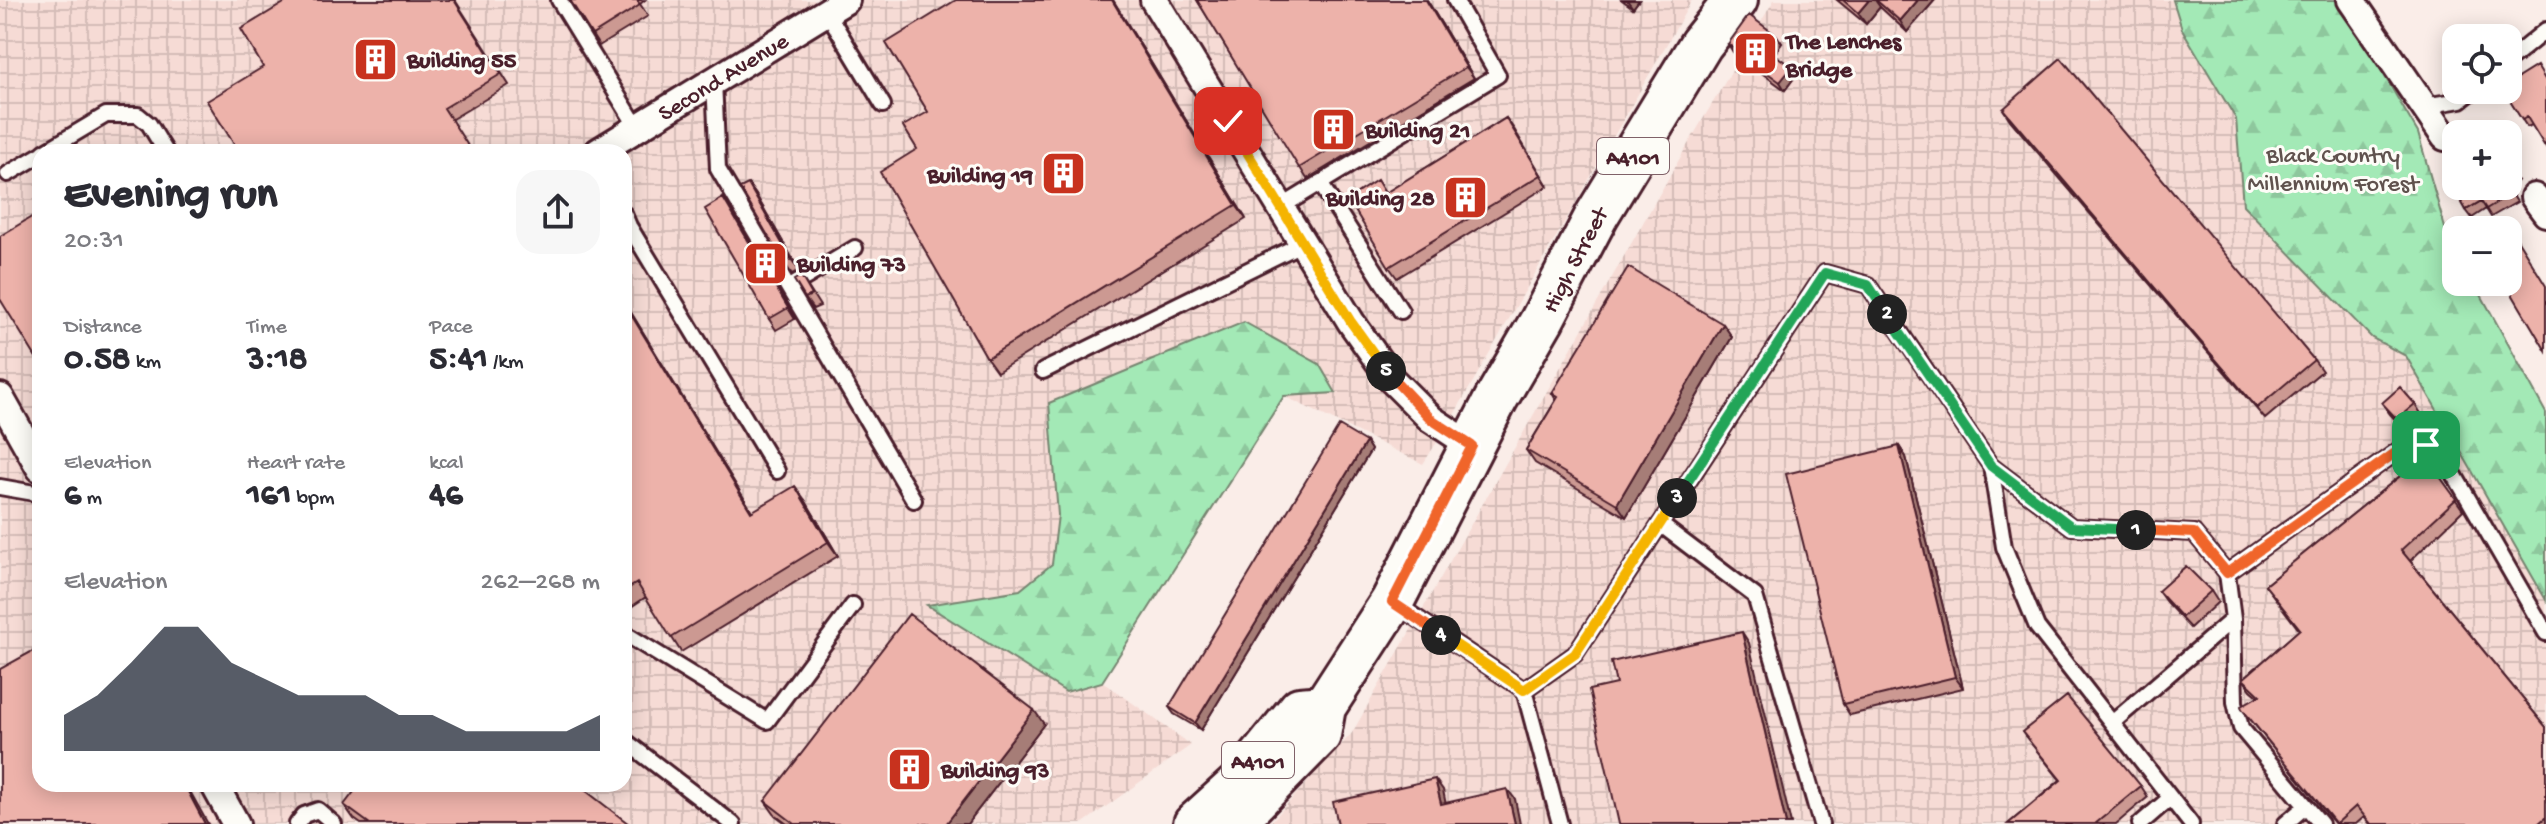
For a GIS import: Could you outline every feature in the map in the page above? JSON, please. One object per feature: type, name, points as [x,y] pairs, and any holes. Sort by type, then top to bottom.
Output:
[{"type":"main road","name":"High Street","points":[[1472,446],[1597,215],[1730,2]]},
{"type":"main road","name":"A4101","points":[[1232,824],[1319,735],[1324,707],[1392,602],[1472,446]]},
{"type":"main road","name":"A4101","points":[[1195,824],[1239,784],[1300,709],[1324,707]]},
{"type":"street","points":[[1154,0],[1351,322],[1392,380],[1431,419],[1472,446]]},
{"type":"street","points":[[2351,0],[2442,133]]},
{"type":"street","name":"Second Avenue","points":[[611,144],[837,6]]},
{"type":"street","points":[[0,397],[32,454]]},
{"type":"street","points":[[218,792],[236,824]]},
{"type":"lane","points":[[559,0],[637,127]]},
{"type":"lane","points":[[1281,207],[1498,75],[1455,0]]},
{"type":"lane","points":[[837,6],[883,105]]},
{"type":"lane","points":[[2522,50],[2546,30]]},
{"type":"lane","points":[[714,80],[718,169],[914,500]]},
{"type":"lane","points":[[2424,106],[2442,103]]},
{"type":"lane","points":[[57,144],[106,115],[138,115],[149,124],[161,144]]},
{"type":"lane","points":[[8,174],[32,159]]},
{"type":"lane","points":[[1320,183],[1401,311]]},
{"type":"lane","points":[[632,231],[777,471]]},
{"type":"lane","points":[[1043,371],[1303,243]]},
{"type":"lane","points":[[789,287],[855,248]]},
{"type":"lane","points":[[1524,690],[1575,654],[1825,273],[1868,285],[1991,466],[2072,527],[2194,533],[2227,573],[2233,619],[2235,702],[2241,728],[2321,824]]},
{"type":"lane","points":[[2227,573],[2402,448],[2426,445],[2447,462],[2546,633]]},
{"type":"lane","points":[[1991,466],[2004,547],[2037,627],[2191,824]]},
{"type":"lane","points":[[0,487],[32,493]]},
{"type":"lane","points":[[1660,524],[1755,596],[1821,824]]},
{"type":"lane","points":[[1392,602],[1524,690],[1560,824]]},
{"type":"lane","points":[[632,638],[767,721],[853,605]]},
{"type":"lane","points":[[2112,723],[2233,619]]},
{"type":"lane","points":[[632,746],[733,824]]},
{"type":"lane","points":[[2140,824],[2170,798]]},
{"type":"lane","points":[[2285,824],[2306,806]]},
{"type":"lane","points":[[297,824],[304,815],[318,810],[334,824]]},
{"type":"shaded area","points":[[0,0],[1692,0],[1423,464],[1284,396],[1102,681],[1191,745],[1082,824],[0,824]]},
{"type":"shaded area","points":[[1774,0],[2208,0],[2546,600],[2546,824],[1269,824],[1352,733],[1684,151]]},
{"type":"green space","name":"Black Country Millennium Forest","points":[[2173,0],[2340,0],[2418,133],[2442,217],[2442,296],[2482,296],[2546,413],[2546,600],[2406,356],[2372,338],[2243,205],[2236,119],[2182,29]]},
{"type":"green space","points":[[1244,322],[1319,364],[1336,393],[1284,396],[1102,682],[1066,692],[927,605],[1020,590],[1052,564],[1058,515],[1049,403]]},
{"type":"building","name":"Building 55","points":[[289,0],[454,0],[501,74],[444,108],[467,144],[234,144],[207,101],[263,67],[241,29]]},
{"type":"building","points":[[570,0],[637,0],[640,5],[592,35]]},
{"type":"building","name":"Building 19","points":[[956,0],[1112,0],[1236,205],[987,358],[880,172],[917,149],[903,126],[928,112],[886,43]]},
{"type":"building","name":"Building 21","points":[[1197,0],[1426,0],[1466,67],[1299,168]]},
{"type":"building","points":[[1843,0],[1869,0],[1858,13]]},
{"type":"building","points":[[1876,0],[1918,0],[1900,21]]},
{"type":"building","name":"The Lenches Bridge","points":[[1749,15],[1777,36],[1767,49],[1792,67],[1780,82],[1728,44]]},
{"type":"building","points":[[2061,58],[2314,360],[2257,408],[2003,109]]},
{"type":"building","points":[[2537,66],[2546,81],[2544,145],[2527,117],[2522,120],[2512,104],[2522,104],[2522,75]]},
{"type":"building","name":"Building 28","points":[[1506,118],[1541,175],[1389,267],[1348,199],[1377,180],[1385,193]]},
{"type":"building","points":[[748,184],[791,259],[784,263],[740,188]]},
{"type":"building","points":[[723,198],[788,308],[769,319],[705,209]]},
{"type":"building","points":[[2460,200],[2501,200],[2486,209],[2481,201],[2466,210]]},
{"type":"building","points":[[32,217],[32,351],[0,299],[0,236]]},
{"type":"building","points":[[2522,247],[2546,286],[2546,351],[2513,296],[2522,296]]},
{"type":"building","points":[[1628,267],[1723,324],[1617,504],[1526,450],[1558,397],[1552,393]]},
{"type":"building","points":[[801,276],[812,295],[805,298],[794,280]]},
{"type":"building","points":[[632,316],[751,512],[795,486],[828,542],[671,638],[637,583],[632,586]]},
{"type":"building","points":[[2400,387],[2415,404],[2397,419],[2382,403]]},
{"type":"building","points":[[1339,426],[1366,442],[1195,723],[1169,707]]},
{"type":"building","points":[[1899,446],[1955,677],[1843,704],[1786,474]]},
{"type":"building","points":[[2425,456],[2456,499],[2401,550],[2546,727],[2546,817],[2538,824],[2371,824],[2356,806],[2336,824],[2241,706],[2260,695],[2243,679],[2300,629],[2265,585]]},
{"type":"building","points":[[2186,566],[2211,591],[2182,617],[2158,591]]},
{"type":"building","name":"Building 93","points":[[909,614],[1034,710],[946,824],[795,824],[765,801]]},
{"type":"building","points":[[1742,632],[1786,824],[1619,824],[1589,690],[1616,684],[1611,662]]},
{"type":"building","points":[[32,651],[32,792],[188,792],[205,824],[0,824],[0,669]]},
{"type":"building","points":[[2067,696],[2141,786],[2095,824],[2008,824],[2061,780],[2022,732]]},
{"type":"building","points":[[1435,779],[1441,804],[1507,789],[1515,824],[1338,824],[1333,802]]},
{"type":"building","points":[[354,792],[587,792],[629,824],[370,824],[344,805]]},
{"type":"place","name":"The Lenches Bridge","points":[[1755,54]]},
{"type":"place","name":"Building 55","points":[[376,59]]},
{"type":"place","name":"Building 21","points":[[1334,129]]},
{"type":"place","name":"Building 19","points":[[1064,174]]},
{"type":"place","name":"Building 28","points":[[1466,197]]},
{"type":"place","name":"Building 73","points":[[766,263]]},
{"type":"place","name":"Building 93","points":[[910,769]]},
{"type":"route","points":[[1228,121],[1351,322],[1392,380],[1431,419],[1472,446],[1392,602],[1524,690],[1575,654],[1825,273],[1868,285],[1991,466],[2072,527],[2194,533],[2227,573],[2402,448],[2426,445]]}]
